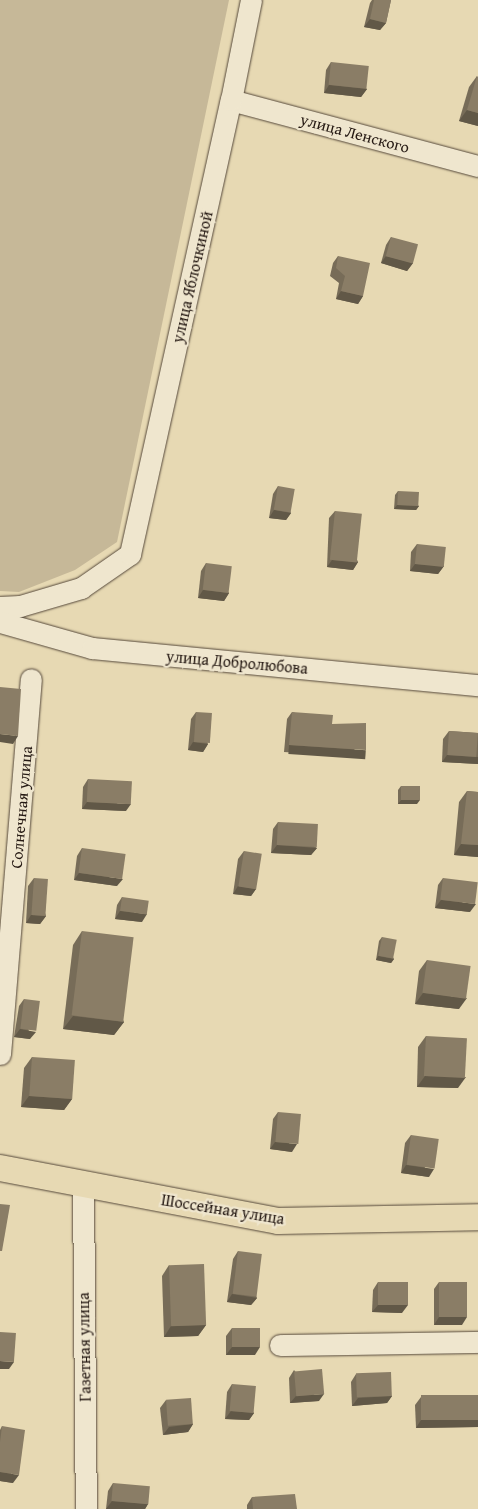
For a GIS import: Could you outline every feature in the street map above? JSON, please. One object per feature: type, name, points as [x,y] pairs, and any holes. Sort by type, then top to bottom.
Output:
[{"type":"main road","name":"Шоссейная улица","points":[[0,1168],[278,1221],[478,1217]]},
{"type":"street","name":"улица Яблочкиной","points":[[0,607],[20,606],[81,588],[130,554],[231,100],[251,0]]},
{"type":"street","name":"улица Ленского","points":[[231,100],[478,166]]},
{"type":"street","name":"улица Добролюбова","points":[[0,622],[92,648],[478,685]]},
{"type":"street","name":"Солнечная улица","points":[[0,1054],[31,679]]},
{"type":"street","name":"Газетная улица","points":[[83,1184],[86,1509]]},
{"type":"street","points":[[280,1345],[478,1342]]},
{"type":"shaded area","points":[[0,0],[229,0],[117,542],[75,570],[19,592],[0,591]]},
{"type":"building","points":[[374,0],[391,0],[386,23],[370,19]]},
{"type":"building","points":[[331,62],[369,66],[366,89],[329,85]]},
{"type":"building","points":[[478,77],[478,113],[467,110]]},
{"type":"building","points":[[391,237],[418,244],[413,264],[386,256]]},
{"type":"building","points":[[338,256],[370,263],[363,296],[341,291],[345,276],[336,268]]},
{"type":"building","points":[[278,486],[295,489],[291,513],[274,510]]},
{"type":"building","points":[[398,491],[419,492],[418,506],[397,505]]},
{"type":"building","points":[[335,511],[362,514],[357,563],[330,560]]},
{"type":"building","points":[[417,544],[446,547],[444,567],[415,564]]},
{"type":"building","points":[[206,563],[232,566],[229,593],[203,590]]},
{"type":"building","points":[[0,687],[21,689],[18,736],[0,734]]},
{"type":"building","points":[[196,712],[212,713],[210,743],[194,742]]},
{"type":"building","points":[[292,712],[333,715],[332,724],[366,723],[366,750],[289,745]]},
{"type":"building","points":[[449,731],[478,733],[476,757],[447,755]]},
{"type":"building","points":[[88,779],[132,781],[131,804],[87,802]]},
{"type":"building","points":[[401,786],[420,786],[420,800],[401,800]]},
{"type":"building","points":[[467,791],[478,792],[478,845],[461,844]]},
{"type":"building","points":[[278,822],[318,824],[317,847],[277,845]]},
{"type":"building","points":[[82,848],[126,854],[122,879],[79,873]]},
{"type":"building","points":[[244,851],[262,854],[256,889],[238,887]]},
{"type":"building","points":[[34,878],[48,879],[45,916],[31,915]]},
{"type":"building","points":[[443,878],[478,882],[475,904],[440,900]]},
{"type":"building","points":[[122,897],[149,901],[147,915],[120,911]]},
{"type":"building","points":[[82,931],[134,937],[123,1022],[72,1015]]},
{"type":"building","points":[[382,937],[397,940],[393,959],[378,956]]},
{"type":"building","points":[[427,960],[471,966],[466,999],[422,993]]},
{"type":"building","points":[[24,999],[40,1001],[36,1031],[20,1029]]},
{"type":"building","points":[[426,1036],[467,1038],[465,1078],[424,1076]]},
{"type":"building","points":[[32,1057],[75,1060],[72,1099],[29,1096]]},
{"type":"building","points":[[278,1112],[301,1114],[298,1144],[275,1142]]},
{"type":"building","points":[[411,1135],[439,1139],[435,1169],[407,1165]]},
{"type":"building","points":[[0,1204],[10,1205],[2,1251],[0,1251]]},
{"type":"building","points":[[238,1251],[262,1254],[257,1297],[233,1294]]},
{"type":"building","points":[[204,1264],[206,1325],[171,1326],[169,1265]]},
{"type":"building","points":[[378,1282],[408,1282],[408,1305],[378,1305]]},
{"type":"building","points":[[439,1282],[467,1282],[467,1317],[439,1317]]},
{"type":"building","points":[[232,1328],[260,1328],[260,1347],[232,1347]]},
{"type":"building","points":[[0,1332],[16,1333],[14,1362],[0,1361]]},
{"type":"building","points":[[322,1369],[324,1394],[296,1396],[294,1371]]},
{"type":"building","points":[[391,1372],[392,1396],[357,1397],[356,1373]]},
{"type":"building","points":[[232,1384],[256,1386],[254,1413],[230,1411]]},
{"type":"building","points":[[421,1395],[478,1395],[478,1420],[421,1420]]},
{"type":"building","points":[[191,1398],[193,1424],[168,1426],[166,1400]]},
{"type":"building","points":[[2,1426],[25,1430],[19,1475],[0,1472]]},
{"type":"building","points":[[113,1483],[150,1486],[148,1504],[111,1501]]},
{"type":"building","points":[[295,1494],[297,1509],[253,1509],[252,1497]]}]
